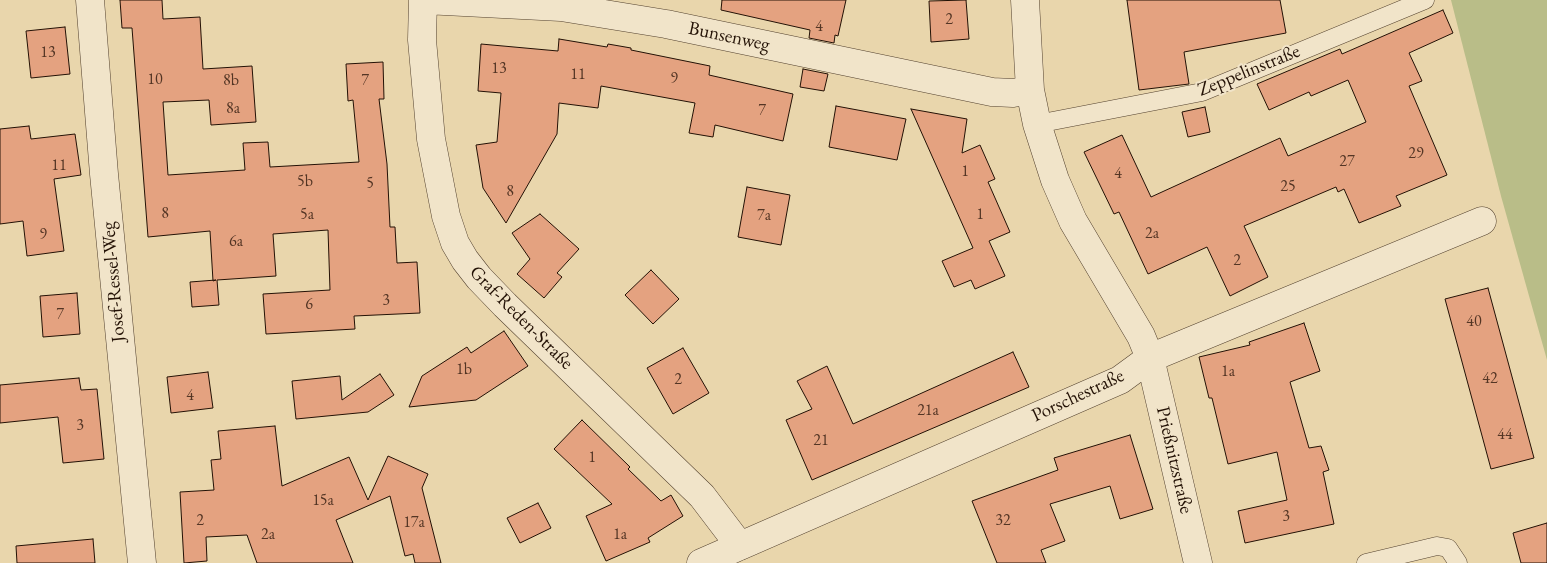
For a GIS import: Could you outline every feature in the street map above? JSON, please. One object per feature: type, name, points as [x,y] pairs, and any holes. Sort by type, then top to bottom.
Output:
[{"type":"street","name":"Josef-Ressel-Weg","points":[[90,0],[104,184],[142,563]]},
{"type":"street","name":"Bunsenweg","points":[[424,0],[525,4],[598,12],[666,24],[992,92],[1013,93],[1030,90]]},
{"type":"street","name":"Graf-Reden-Straße","points":[[424,0],[422,40],[431,139],[446,216],[456,243],[465,260],[505,305],[702,496],[740,546]]},
{"type":"street","points":[[1025,0],[1030,90],[1037,124],[1055,180],[1073,220],[1141,336],[1150,358]]},
{"type":"street","name":"Porschestraße","points":[[701,563],[1120,380],[1150,358],[1482,221]]},
{"type":"street","name":"Prießnitzstraße","points":[[1150,358],[1198,563]]},
{"type":"lane","name":"Zeppelinstraße","points":[[1037,124],[1202,92],[1425,0]]},
{"type":"lane","points":[[1366,563],[1436,546],[1448,548],[1458,563]]},
{"type":"green space","points":[[1451,0],[1547,0],[1547,360],[1501,196]]},
{"type":"building","points":[[120,0],[162,0],[163,19],[200,17],[203,69],[252,66],[256,122],[211,125],[209,100],[163,102],[168,175],[245,170],[243,143],[268,142],[270,167],[359,162],[353,100],[348,101],[346,64],[383,62],[384,99],[379,99],[387,164],[390,227],[395,227],[397,263],[417,262],[420,313],[354,316],[355,329],[266,334],[263,294],[330,290],[328,230],[273,234],[276,276],[217,280],[219,305],[192,307],[190,282],[213,280],[210,231],[148,237],[132,28],[122,28]]},
{"type":"building","points":[[722,0],[846,0],[838,36],[835,35],[834,43],[809,38],[810,30],[721,10]]},
{"type":"building","points":[[966,0],[969,39],[931,42],[929,1]]},
{"type":"building","points":[[1127,0],[1280,0],[1286,33],[1184,52],[1189,84],[1139,90]]},
{"type":"building","points":[[1443,10],[1453,33],[1409,53],[1422,81],[1409,86],[1447,175],[1396,196],[1401,206],[1359,223],[1344,189],[1338,192],[1336,187],[1244,226],[1268,277],[1230,296],[1207,247],[1148,274],[1119,212],[1114,214],[1084,152],[1122,135],[1151,197],[1280,138],[1288,156],[1366,122],[1348,80],[1311,96],[1309,92],[1269,110],[1257,84],[1340,49],[1342,54]]},
{"type":"building","points":[[65,27],[70,74],[31,78],[26,31]]},
{"type":"building","points":[[559,39],[607,47],[608,44],[631,48],[631,50],[710,66],[709,75],[793,94],[783,141],[715,125],[713,137],[689,133],[695,103],[601,86],[598,108],[559,103],[557,134],[506,223],[483,188],[476,145],[497,142],[501,93],[478,91],[481,44],[558,51]]},
{"type":"building","points":[[803,69],[828,74],[824,91],[800,87]]},
{"type":"building","points":[[836,106],[906,119],[897,160],[829,147]]},
{"type":"building","points":[[1205,107],[1210,132],[1188,137],[1182,112]]},
{"type":"building","points":[[911,109],[967,119],[962,153],[980,145],[995,179],[988,182],[1010,232],[989,241],[1005,276],[975,289],[971,280],[954,287],[942,261],[973,248]]},
{"type":"building","points":[[29,126],[31,139],[75,134],[81,175],[54,179],[64,251],[27,256],[23,221],[0,224],[0,129]]},
{"type":"building","points":[[747,187],[790,195],[781,245],[738,237]]},
{"type":"building","points":[[540,214],[579,249],[557,273],[562,277],[544,298],[517,274],[530,259],[512,233]]},
{"type":"building","points":[[651,270],[679,299],[653,324],[625,295]]},
{"type":"building","points":[[1488,288],[1534,458],[1491,469],[1445,299]]},
{"type":"building","points":[[77,293],[80,334],[43,337],[40,296]]},
{"type":"building","points":[[1304,323],[1320,371],[1290,382],[1309,448],[1321,446],[1329,470],[1323,472],[1334,524],[1245,543],[1238,511],[1287,500],[1277,452],[1228,464],[1212,398],[1209,398],[1199,357],[1250,345],[1249,342]]},
{"type":"building","points":[[504,331],[528,366],[476,400],[409,407],[422,376],[467,347],[471,353]]},
{"type":"building","points":[[683,348],[709,393],[673,414],[647,368]]},
{"type":"building","points":[[1013,352],[1029,387],[812,480],[786,420],[812,409],[797,381],[827,366],[853,424]]},
{"type":"building","points":[[208,372],[213,408],[171,413],[167,377]]},
{"type":"building","points":[[380,374],[394,395],[368,412],[296,419],[292,381],[340,376],[342,400]]},
{"type":"building","points":[[79,378],[81,390],[97,389],[104,459],[63,463],[58,417],[0,423],[0,385]]},
{"type":"building","points":[[582,420],[630,467],[628,469],[661,501],[671,495],[683,516],[648,538],[650,542],[606,561],[586,516],[612,504],[554,449]]},
{"type":"building","points":[[275,426],[282,486],[349,457],[368,500],[388,456],[428,474],[422,488],[441,563],[415,563],[413,554],[405,556],[390,496],[336,520],[353,563],[257,563],[247,535],[206,537],[207,561],[184,563],[180,492],[214,490],[211,460],[221,459],[218,431]]},
{"type":"building","points":[[1130,435],[1153,509],[1120,519],[1110,486],[1050,504],[1065,541],[1041,550],[1046,563],[997,563],[972,501],[1058,470],[1054,458]]},
{"type":"building","points":[[538,503],[551,528],[520,543],[507,518]]},
{"type":"building","points":[[1547,523],[1547,563],[1521,563],[1513,533]]},
{"type":"building","points":[[93,539],[95,563],[17,563],[16,546]]}]
